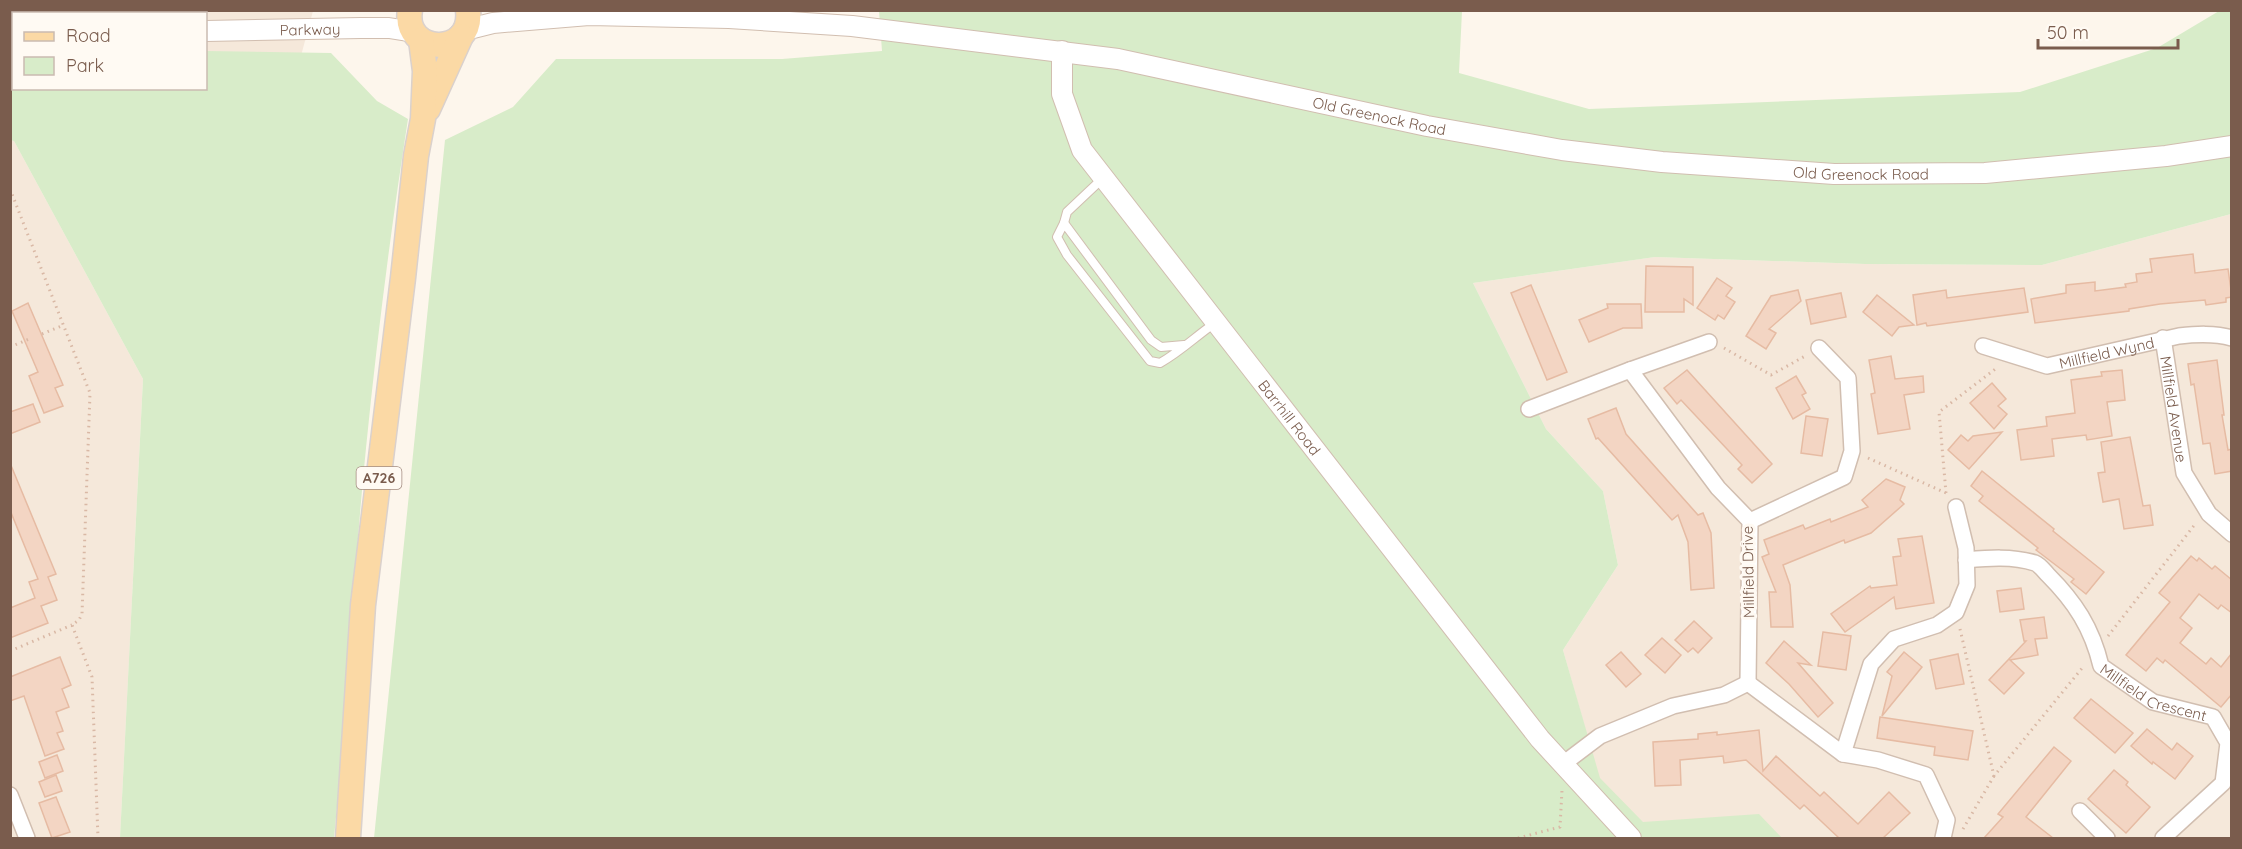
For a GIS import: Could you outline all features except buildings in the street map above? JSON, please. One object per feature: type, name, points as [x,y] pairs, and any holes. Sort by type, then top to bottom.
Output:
[{"type":"main road","points":[[415,28],[437,46],[454,42],[465,26]]},
{"type":"main road","name":"A726","points":[[423,119],[465,26]]},
{"type":"main road","name":"A726","points":[[348,838],[363,605],[404,278],[416,156],[423,119],[425,71],[415,28]]},
{"type":"street","name":"Old Greenock Road","points":[[497,10],[529,19]]},
{"type":"street","name":"Old Greenock Road","points":[[465,26],[589,15],[751,19],[852,26],[1118,59],[1490,138],[1562,150],[1662,162],[1834,174],[1985,173],[2166,156],[2232,146]]},
{"type":"street","name":"Parkway","points":[[207,31],[415,28]]},
{"type":"street","name":"Barrhill Road","points":[[1062,51],[1062,94],[1082,150],[1540,739],[1631,838]]},
{"type":"street","name":"Millfield Wynd","points":[[1983,346],[2047,366],[2163,338],[2202,334],[2232,338]]},
{"type":"street","name":"Millfield Avenue","points":[[2163,338],[2184,473],[2209,514],[2232,534]]},
{"type":"street","points":[[1529,409],[1708,342]]},
{"type":"street","points":[[1750,521],[1844,477],[1852,451],[1848,378],[1819,348]]},
{"type":"street","name":"Millfield Drive","points":[[1630,370],[1718,488],[1750,521],[1748,683]]},
{"type":"street","points":[[1843,754],[1870,664],[1894,639],[1937,625],[1956,612],[1967,585],[1966,548],[1956,507]]},
{"type":"street","name":"Millfield Crescent","points":[[1966,560],[1999,556],[2037,564],[2060,586],[2083,616],[2101,666],[2153,702],[2213,717],[2228,743],[2223,783],[2163,838]]},
{"type":"street","points":[[1563,764],[1600,736],[1673,706],[1724,695],[1748,683],[1843,754],[1878,760],[1926,775],[1947,820],[1942,838]]},
{"type":"street","points":[[10,795],[27,838]]},
{"type":"street","points":[[2080,811],[2107,838]]},
{"type":"lane","points":[[1104,178],[1067,212],[1057,237],[1067,255],[1150,361],[1160,363],[1175,355],[1184,345],[1216,322]]},
{"type":"lane","points":[[1064,224],[1151,340],[1161,346],[1184,345]]},
{"type":"path","points":[[10,189],[90,393],[82,614],[72,626],[10,651]]},
{"type":"path","points":[[42,334],[64,325]]},
{"type":"path","points":[[10,346],[29,339]]},
{"type":"path","points":[[1708,342],[1719,345],[1771,375],[1819,348]]},
{"type":"path","points":[[1852,451],[1946,493],[1939,412],[2015,355]]},
{"type":"path","points":[[1960,833],[1994,776],[2207,510]]},
{"type":"path","points":[[1956,612],[1994,776]]},
{"type":"path","points":[[72,626],[92,676],[98,838]]},
{"type":"path","points":[[1518,838],[1560,827],[1563,764]]},
{"type":"shaded area","points":[[10,11],[313,11],[294,82],[14,141],[143,379],[120,838],[11,838]]},
{"type":"shaded area","points":[[2231,214],[2231,838],[1596,838],[1599,778],[1563,650],[1618,565],[1603,491],[1546,429],[1473,283],[1655,257],[1865,264],[2042,265]]},
{"type":"green space","points":[[879,11],[1462,11],[1459,73],[1589,109],[2020,92],[2157,48],[2219,11],[2231,11],[2231,214],[2042,265],[1865,264],[1655,257],[1473,283],[1546,429],[1603,491],[1618,565],[1563,650],[1600,778],[1643,822],[1759,814],[1782,838],[374,838],[445,140],[513,107],[556,59],[782,59],[882,51]]},
{"type":"green space","points":[[11,48],[12,90],[207,90],[207,51],[331,53],[377,101],[408,119],[385,283],[366,448],[334,838],[120,838],[143,379],[14,141],[11,140]]}]
